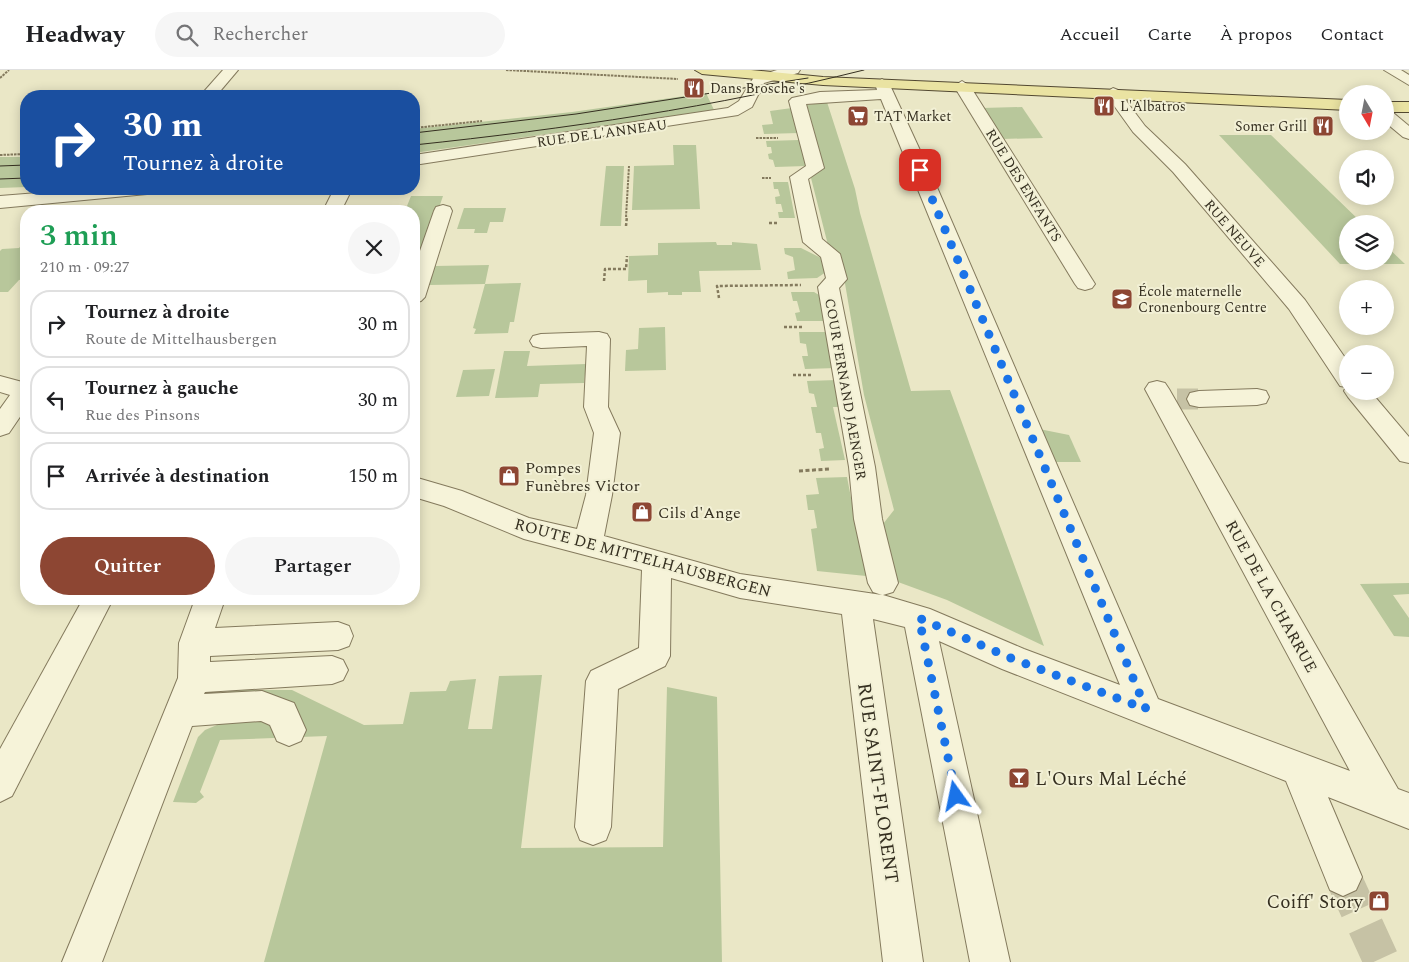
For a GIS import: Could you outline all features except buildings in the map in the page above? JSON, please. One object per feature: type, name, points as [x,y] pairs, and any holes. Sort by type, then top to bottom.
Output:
[{"type":"main road","points":[[709,70],[884,88],[962,86],[1339,105]]},
{"type":"main road","points":[[1394,107],[1409,107]]},
{"type":"street","points":[[214,90],[232,70]]},
{"type":"street","name":"RUE DE L'ANNEAU","points":[[420,159],[732,112],[746,104],[755,83],[793,70]]},
{"type":"street","points":[[1391,70],[1409,81]]},
{"type":"street","name":"RUE DES ENFANTS","points":[[962,86],[1085,284]]},
{"type":"street","points":[[884,88],[927,185],[1146,709]]},
{"type":"street","name":"COUR FERNAND JAENGER","points":[[869,593],[868,519],[862,467],[828,287],[837,279],[830,254],[813,242],[799,177],[815,168],[797,101],[884,88]]},
{"type":"street","name":"RUE NEUVE","points":[[1112,93],[1139,129],[1179,168],[1297,305],[1339,367]]},
{"type":"street","points":[[1394,122],[1409,134]]},
{"type":"street","points":[[0,202],[79,195]]},
{"type":"street","points":[[420,281],[444,212]]},
{"type":"street","points":[[541,341],[600,339],[596,408],[607,433]]},
{"type":"street","points":[[588,543],[599,494],[607,433],[614,405],[618,352]]},
{"type":"street","points":[[0,384],[20,389]]},
{"type":"street","name":"RUE DE LA CHARRUE","points":[[1257,397],[1174,397],[1398,806]]},
{"type":"street","points":[[0,427],[20,399]]},
{"type":"street","points":[[1364,400],[1409,454]]},
{"type":"street","name":"ROUTE DE MITTELHAUSBERGEN","points":[[420,489],[452,498],[524,528],[588,543],[740,586],[869,593],[890,609],[919,618],[1013,659],[1398,806]]},
{"type":"street","points":[[593,827],[602,681],[654,656],[657,563]]},
{"type":"street","name":"RUE SAINT-FLORENT","points":[[869,593],[903,962]]},
{"type":"street","points":[[0,784],[95,605]]},
{"type":"street","points":[[82,962],[194,678],[196,643],[208,605]]},
{"type":"street","points":[[919,618],[990,962]]},
{"type":"street","points":[[196,643],[338,636]]},
{"type":"street","points":[[194,678],[332,670]]},
{"type":"street","points":[[181,711],[262,706],[282,714],[289,730]]},
{"type":"street","points":[[1298,767],[1343,877]]},
{"type":"path","points":[[0,78],[9,70]]},
{"type":"path","points":[[506,70],[682,79],[709,70]]},
{"type":"path","points":[[0,155],[20,154]]},
{"type":"path","points":[[626,226],[629,166]]},
{"type":"path","points":[[604,281],[605,270],[626,269],[627,256]]},
{"type":"path","points":[[719,298],[717,286],[831,284]]},
{"type":"green space","points":[[706,93],[715,112],[682,118],[680,115],[420,152],[420,128],[572,112]]},
{"type":"green space","points":[[827,102],[855,189],[860,213],[911,391],[950,390],[1044,646],[947,600],[898,582],[883,524],[894,510],[864,395],[841,260],[829,249],[811,178],[824,167],[807,105]]},
{"type":"green space","points":[[1022,107],[1043,138],[1001,139],[982,108]]},
{"type":"green space","points":[[792,108],[799,133],[764,134],[762,125],[773,124],[770,111]]},
{"type":"green space","points":[[1219,135],[1271,135],[1339,201],[1339,205],[1343,205],[1354,215],[1339,215],[1339,263]]},
{"type":"green space","points":[[799,140],[806,166],[775,167],[773,160],[769,159],[768,154],[772,153],[771,147],[767,147],[766,141]]},
{"type":"green space","points":[[673,145],[696,145],[700,209],[632,210],[634,166],[674,165]]},
{"type":"green space","points":[[0,157],[20,157],[20,187],[0,188]]},
{"type":"green space","points":[[606,166],[624,166],[621,226],[600,226]]},
{"type":"green space","points":[[773,182],[788,182],[795,218],[779,218],[778,212],[783,212],[781,204],[776,204],[775,197],[780,196],[778,189],[774,189]]},
{"type":"green space","points":[[411,196],[443,196],[420,263],[420,205],[407,205]]},
{"type":"green space","points":[[464,208],[506,208],[503,222],[490,222],[487,233],[474,233],[475,229],[457,229]]},
{"type":"green space","points":[[716,242],[717,245],[732,245],[732,242],[757,244],[761,270],[699,271],[701,292],[682,292],[682,295],[668,295],[668,292],[647,293],[647,280],[628,281],[629,256],[658,255],[658,243]]},
{"type":"green space","points":[[20,247],[20,280],[8,292],[0,292],[0,251],[2,249]]},
{"type":"green space","points":[[784,248],[801,248],[823,259],[826,272],[817,278],[788,279],[787,272],[795,270],[793,257],[785,254]]},
{"type":"green space","points":[[1394,254],[1405,264],[1394,264]]},
{"type":"green space","points":[[489,265],[485,284],[429,285],[435,266]]},
{"type":"green space","points":[[521,283],[514,322],[510,322],[508,333],[474,334],[476,329],[473,328],[485,284]]},
{"type":"green space","points":[[791,292],[814,292],[819,295],[825,321],[797,321],[795,313],[800,312],[797,301],[793,301]]},
{"type":"green space","points":[[665,327],[666,370],[625,371],[626,350],[638,349],[639,328]]},
{"type":"green space","points":[[799,332],[827,332],[836,368],[805,369],[802,356],[808,356],[806,344],[800,343]]},
{"type":"green space","points":[[504,351],[530,351],[527,366],[586,364],[584,383],[540,384],[538,397],[495,398]]},
{"type":"green space","points":[[495,369],[489,396],[456,397],[463,370]]},
{"type":"green space","points":[[837,380],[843,407],[833,407],[845,460],[821,461],[819,449],[824,448],[821,433],[816,433],[811,407],[817,407],[814,394],[809,393],[807,381]]},
{"type":"green space","points":[[1039,429],[1069,435],[1081,462],[1054,462]]},
{"type":"green space","points":[[847,477],[866,576],[817,571],[811,529],[817,528],[814,510],[808,510],[806,495],[819,494],[816,478]]},
{"type":"green space","points":[[1409,583],[1409,594],[1393,595],[1409,618],[1409,637],[1394,636],[1360,584]]},
{"type":"green space","points":[[542,675],[521,848],[663,847],[667,687],[717,697],[722,962],[264,962],[327,736],[220,740],[200,792],[204,797],[196,803],[173,802],[198,737],[205,730],[217,725],[229,690],[292,690],[364,725],[403,724],[410,692],[446,691],[450,681],[476,679],[468,729],[492,729],[499,676]]},
{"type":"tunnel","points":[[1177,399],[1199,399]]},
{"type":"tunnel","points":[[1343,877],[1382,962]]},
{"type":"tram line","points":[[420,144],[528,132],[697,106],[864,70]]},
{"type":"tram line","points":[[420,132],[576,114],[808,78]]},
{"type":"tram line","points":[[0,166],[20,165]]},
{"type":"tram line","points":[[0,179],[20,178]]},
{"type":"place","name":"Dans Brosche's","points":[[694,88]]},
{"type":"place","name":"L'Albatros","points":[[1104,106]]},
{"type":"place","name":"TAT Market","points":[[858,116]]},
{"type":"place","name":"Somer Grill","points":[[1323,126]]},
{"type":"place","name":"École maternelle Cronenbourg Centre","points":[[1122,299]]},
{"type":"place","name":"Pompes Funèbres Victor","points":[[509,476]]},
{"type":"place","name":"Cils d'Ange","points":[[642,512]]},
{"type":"place","name":"L'Ours Mal Léché","points":[[1019,778]]},
{"type":"place","name":"Coiff' Story","points":[[1379,901]]},
{"type":"route","points":[[920,170],[1146,709],[1013,659],[919,618],[956,796]]}]
